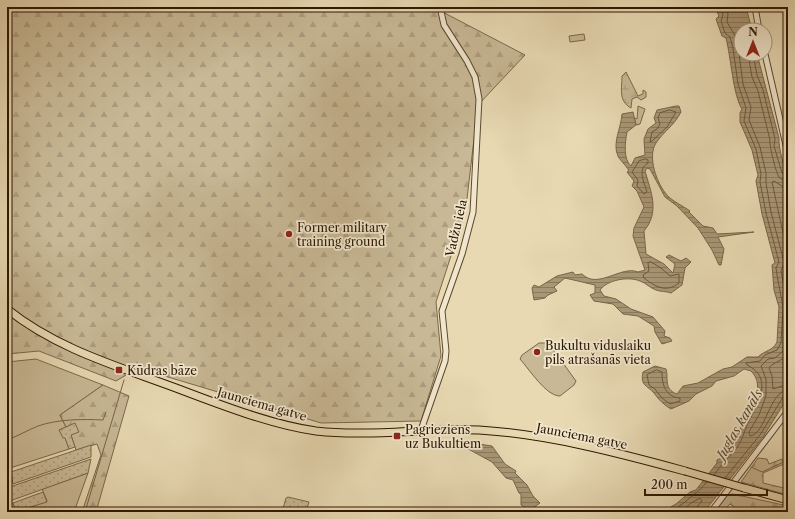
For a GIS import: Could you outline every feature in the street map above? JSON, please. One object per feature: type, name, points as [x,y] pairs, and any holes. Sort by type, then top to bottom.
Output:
[{"type":"main road","name":"Jaunciema gatve","points":[[7,309],[23,321],[59,343],[192,394],[290,426],[316,431],[480,430],[519,435],[600,450],[685,471],[788,500]]},
{"type":"street","points":[[755,7],[758,22]]},
{"type":"street","name":"Vadžu iela","points":[[422,430],[445,361],[446,351],[442,311],[462,254],[473,212],[479,116],[478,88],[467,61],[444,25],[440,8]]},
{"type":"street","points":[[767,62],[788,154]]},
{"type":"street","points":[[711,512],[788,411]]},
{"type":"green space","points":[[7,7],[433,7],[525,55],[478,105],[466,207],[459,212],[462,222],[436,302],[441,356],[421,421],[321,423],[138,368],[116,381],[39,351],[7,354]]},
{"type":"green space","points":[[584,34],[585,40],[570,42],[569,36]]},
{"type":"green space","points":[[626,72],[638,96],[643,94],[643,90],[646,92],[646,97],[641,100],[637,97],[632,99],[631,108],[622,98],[622,76]]},
{"type":"green space","points":[[638,106],[645,109],[640,124],[636,125],[634,118],[637,119]]},
{"type":"green space","points":[[539,343],[545,343],[550,349],[552,348],[576,381],[574,385],[560,396],[549,392],[520,359],[522,355]]},
{"type":"green space","points":[[36,359],[103,385],[60,415],[66,427],[59,430],[65,437],[69,449],[7,469],[7,362]]},
{"type":"green space","points":[[103,385],[129,396],[96,512],[82,512],[101,455],[97,444],[76,450],[71,435],[75,424],[66,427],[60,415]]},
{"type":"green space","points":[[75,423],[79,432],[71,435],[75,447],[69,449],[65,438],[63,438],[59,430]]},
{"type":"green space","points":[[91,445],[91,457],[13,484],[11,472]]},
{"type":"green space","points":[[758,458],[767,459],[769,464],[782,459],[784,464],[763,473],[763,483],[788,489],[788,495],[741,482]]},
{"type":"green space","points":[[91,459],[88,473],[7,502],[7,488]]},
{"type":"green space","points":[[88,473],[74,512],[7,512],[7,505],[13,503],[16,511],[47,501],[42,489]]},
{"type":"green space","points":[[43,492],[47,502],[16,511],[13,503]]},
{"type":"green space","points":[[733,494],[788,506],[788,512],[742,512],[730,504],[722,512],[715,512],[727,495]]},
{"type":"green space","points":[[288,497],[309,502],[306,512],[282,512],[286,498]]},
{"type":"water","points":[[715,7],[746,7],[750,22],[733,22],[733,62],[759,62],[788,179],[788,397],[763,437],[704,512],[662,512],[676,504],[690,492],[696,490],[717,463],[717,460],[722,458],[730,450],[756,398],[757,384],[756,377],[751,371],[744,369],[734,376],[716,381],[712,386],[696,394],[689,401],[671,409],[666,406],[643,383],[643,372],[655,366],[666,369],[668,386],[677,394],[683,386],[698,383],[723,369],[732,367],[747,357],[758,357],[771,349],[777,342],[779,307],[774,290],[772,265],[775,263],[762,214],[756,181],[758,175],[752,150],[740,122],[740,113],[742,109],[736,95],[728,46],[726,38],[722,36],[716,19],[719,16]]},
{"type":"water","points":[[679,106],[681,112],[659,139],[653,149],[654,170],[663,190],[672,199],[690,211],[689,212],[703,226],[713,228],[717,234],[754,232],[718,237],[724,249],[721,265],[719,265],[712,250],[698,228],[677,206],[665,197],[650,169],[647,168],[645,171],[652,194],[653,209],[652,217],[644,231],[646,254],[664,264],[673,273],[675,264],[666,257],[669,255],[681,261],[686,258],[691,262],[685,268],[682,285],[671,293],[656,290],[642,282],[630,279],[613,281],[600,290],[604,296],[616,299],[631,309],[653,317],[665,331],[664,336],[670,338],[672,341],[662,344],[655,332],[654,326],[638,316],[623,314],[613,304],[594,301],[590,295],[595,293],[595,285],[565,278],[554,287],[557,291],[545,298],[534,300],[532,288],[534,285],[539,287],[557,276],[573,272],[575,275],[582,274],[588,278],[602,279],[624,272],[638,272],[645,270],[633,236],[634,228],[644,207],[637,191],[632,186],[634,181],[627,172],[629,171],[618,157],[616,151],[616,141],[622,114],[633,112],[636,125],[627,132],[625,146],[628,163],[631,166],[635,158],[645,155],[644,139],[648,129],[656,123],[654,118],[657,110]]},
{"type":"water","points":[[465,442],[492,446],[505,464],[516,471],[515,473],[527,485],[533,496],[540,503],[532,509],[521,505],[521,494],[519,493],[513,480],[506,478],[492,462],[461,445],[460,443]]},
{"type":"waterway","points":[[85,512],[124,380]]},
{"type":"waterway","points":[[7,440],[38,426],[54,422],[103,420],[106,412]]},
{"type":"waterway","points":[[751,467],[762,472],[788,460]]},
{"type":"place","name":"Former military training ground","points":[[289,234]]},
{"type":"place","name":"Bukultu viduslaiku pils atrašanās vieta","points":[[537,352]]},
{"type":"place","name":"Kūdras bāze","points":[[119,370]]},
{"type":"place","name":"Pagrieziens uz Bukultiem","points":[[397,436]]},
{"type":"water label","name":"Juglas kanāls","points":[[739,424]]}]
